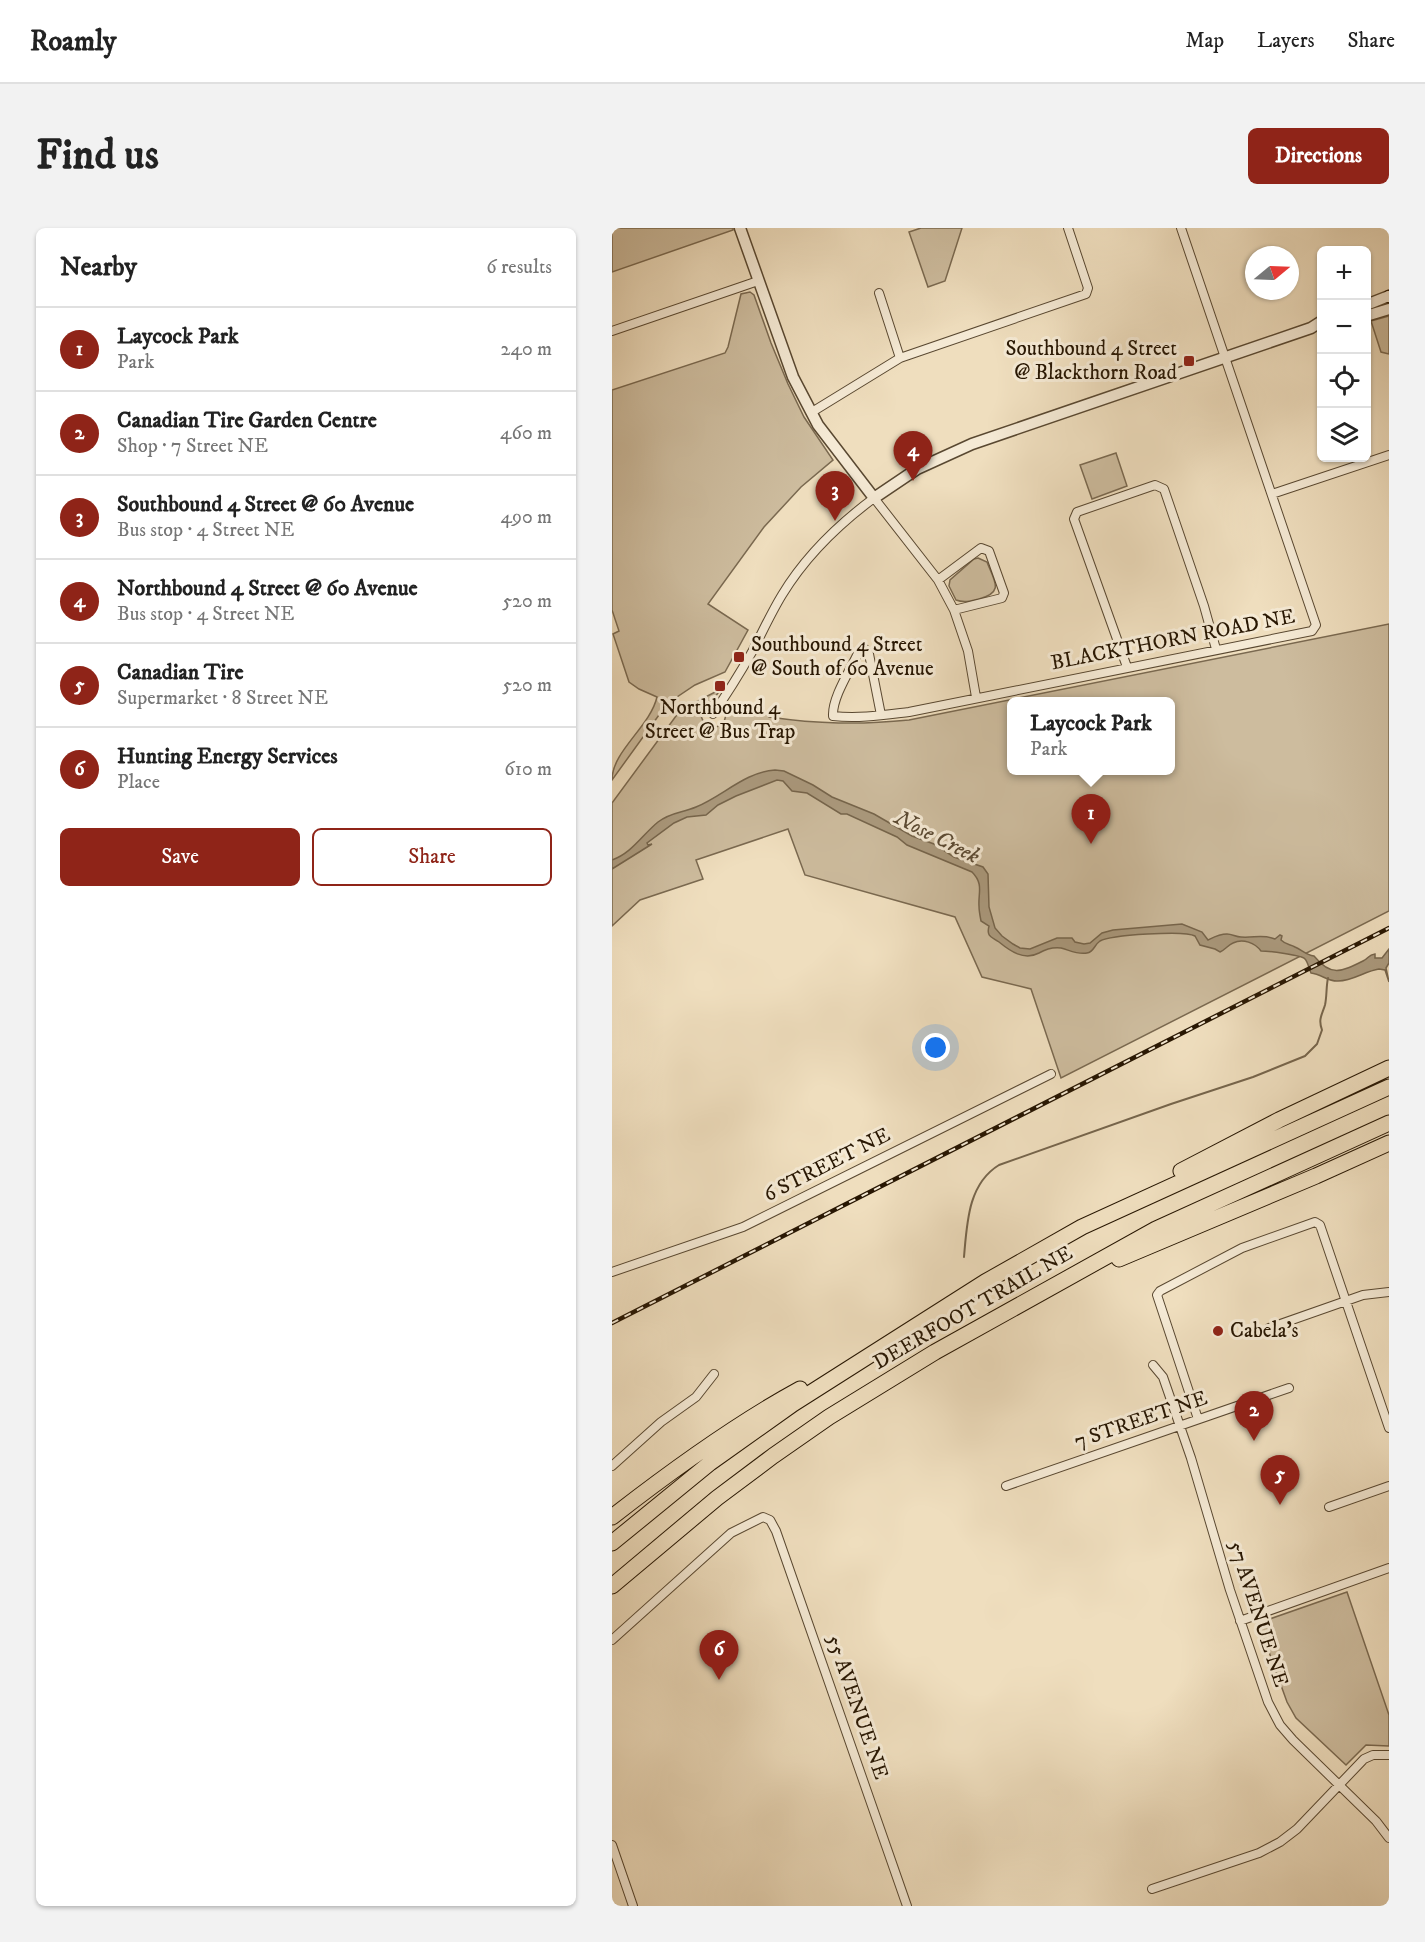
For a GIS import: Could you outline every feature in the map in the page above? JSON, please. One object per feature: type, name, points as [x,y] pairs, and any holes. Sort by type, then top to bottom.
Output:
[{"type":"highway","points":[[1146,1197],[1154,1185],[1279,1120],[1389,1068]]},
{"type":"highway","name":"DEERFOOT TRAIL NE","points":[[612,1543],[710,1463],[793,1404],[985,1282],[1082,1227],[1389,1087]]},
{"type":"highway","name":"DEERFOOT TRAIL NE","points":[[612,1586],[717,1498],[773,1456],[829,1417],[971,1331],[1156,1229],[1389,1123]]},
{"type":"highway","points":[[971,1331],[988,1327],[1097,1269],[1385,1145]]},
{"type":"highway","points":[[612,1517],[658,1482],[778,1401],[944,1310]]},
{"type":"street","points":[[740,228],[793,377],[819,425],[842,458],[938,580],[954,610],[968,651],[976,697]]},
{"type":"street","points":[[812,412],[900,358],[1086,294],[1088,288],[1068,228]]},
{"type":"street","name":"BLACKTHORN ROAD NE","points":[[881,715],[869,654],[865,649],[860,651],[832,708],[832,716],[856,718],[909,712],[1312,631],[1316,625],[1181,228]]},
{"type":"street","points":[[612,331],[758,281]]},
{"type":"street","points":[[879,293],[900,358]]},
{"type":"street","points":[[1371,303],[1389,296]]},
{"type":"street","points":[[1371,314],[1389,309]]},
{"type":"street","points":[[713,714],[737,677],[788,586],[822,544],[874,498],[917,469],[972,444],[1316,328]]},
{"type":"street","points":[[1371,458],[1389,455]]},
{"type":"street","points":[[1272,494],[1357,462]]},
{"type":"street","points":[[1127,667],[1074,519],[1077,512],[1155,485],[1164,489],[1204,606],[1216,649]]},
{"type":"street","points":[[938,580],[981,548],[989,551],[1004,593],[1002,598],[954,610]]},
{"type":"street","name":"6 STREET NE","points":[[612,1272],[742,1227],[1051,1074]]},
{"type":"street","points":[[1198,1419],[1157,1295],[1160,1291],[1242,1248],[1315,1222],[1320,1225],[1389,1428]]},
{"type":"street","points":[[1269,1328],[1363,1295],[1389,1292]]},
{"type":"street","name":"57 AVENUE NE","points":[[1153,1365],[1163,1377],[1180,1426],[1240,1621],[1268,1702],[1280,1725],[1293,1740],[1376,1821],[1389,1838]]},
{"type":"street","points":[[612,1466],[661,1422],[696,1397],[714,1374]]},
{"type":"street","name":"7 STREET NE","points":[[1006,1486],[1289,1388]]},
{"type":"street","points":[[1329,1507],[1389,1486]]},
{"type":"street","name":"55 AVENUE NE","points":[[612,1640],[731,1533],[763,1517],[770,1520],[776,1531],[907,1906]]},
{"type":"street","points":[[1240,1621],[1389,1568]]},
{"type":"street","points":[[1152,1889],[1259,1853],[1280,1842],[1297,1829],[1364,1759],[1373,1755],[1389,1755]]},
{"type":"street","points":[[612,1845],[633,1906]]},
{"type":"shaded area","points":[[612,228],[733,228],[733,230],[612,272]]},
{"type":"shaded area","points":[[921,228],[962,228],[945,281],[928,287],[909,232]]},
{"type":"shaded area","points":[[750,292],[754,295],[771,343],[804,417],[833,460],[801,487],[764,527],[708,604],[748,630],[725,672],[695,685],[664,708],[612,780],[618,759],[647,719],[657,697],[629,682],[613,634],[619,631],[612,610],[612,390],[725,353],[741,294]]},
{"type":"shaded area","points":[[1389,316],[1389,354],[1381,352],[1371,321]]},
{"type":"shaded area","points":[[1116,453],[1127,486],[1092,499],[1080,465]]},
{"type":"shaded area","points":[[978,558],[987,562],[995,589],[992,593],[979,599],[965,602],[956,600],[949,586],[950,580]]},
{"type":"shaded area","points":[[1389,624],[1389,911],[1061,1078],[1031,989],[982,977],[955,917],[805,875],[788,829],[696,860],[703,879],[640,900],[612,926],[612,803],[676,716],[686,707],[721,689],[712,701],[701,709],[704,722],[715,728],[724,722],[729,704],[769,717],[839,723],[909,720],[1007,700],[1007,775],[1175,775],[1175,697],[1024,697]]},
{"type":"shaded area","points":[[775,770],[784,771],[832,797],[874,814],[912,836],[934,844],[954,857],[983,867],[988,874],[989,907],[995,928],[1002,936],[1020,948],[1030,949],[1057,938],[1072,938],[1075,942],[1084,944],[1090,943],[1102,933],[1113,930],[1182,924],[1202,932],[1208,940],[1224,934],[1275,939],[1280,935],[1281,940],[1285,943],[1314,956],[1331,970],[1342,970],[1373,954],[1375,958],[1382,958],[1389,949],[1389,963],[1386,968],[1389,982],[1385,970],[1379,969],[1349,979],[1331,980],[1311,973],[1303,958],[1261,951],[1245,941],[1233,943],[1220,952],[1200,945],[1195,936],[1177,933],[1107,939],[1096,944],[1091,951],[1084,953],[1052,948],[1028,956],[1018,954],[990,936],[989,926],[981,921],[979,885],[972,872],[907,845],[897,837],[847,814],[841,814],[807,793],[792,791],[783,781],[777,780],[736,796],[718,805],[706,815],[687,817],[674,823],[647,843],[652,844],[612,869],[612,860],[631,848],[663,819],[706,802],[754,775]]},
{"type":"shaded area","points":[[1347,1592],[1389,1715],[1389,1746],[1366,1745],[1346,1765],[1296,1718],[1287,1702],[1264,1638],[1258,1631],[1264,1621]]},
{"type":"waterway","points":[[964,1257],[968,1218],[975,1193],[989,1173],[999,1165],[1253,1077],[1305,1056],[1317,1044],[1322,1030],[1320,1020],[1326,1002],[1328,978]]},
{"type":"railway","points":[[612,1323],[1389,928]]},
{"type":"place","name":"Southbound 4 Street @ Blackthorn Road","points":[[1189,361]]},
{"type":"place","name":"Northbound 4 Street @ 60 Avenue","points":[[913,481]]},
{"type":"place","name":"Southbound 4 Street @ 60 Avenue","points":[[835,521]]},
{"type":"place","name":"Southbound 4 Street @ South of 60 Avenue","points":[[739,657]]},
{"type":"place","name":"Northbound 4 Street @ Bus Trap","points":[[720,686]]},
{"type":"place","name":"Laycock Park","points":[[1091,844]]},
{"type":"place","name":"Cabela's","points":[[1218,1331]]},
{"type":"place","name":"Canadian Tire Garden Centre","points":[[1254,1441]]},
{"type":"place","name":"Canadian Tire","points":[[1280,1505]]},
{"type":"place","name":"Hunting Energy Services","points":[[719,1680]]},
{"type":"water label","name":"Nose Creek","points":[[937,837]]}]
